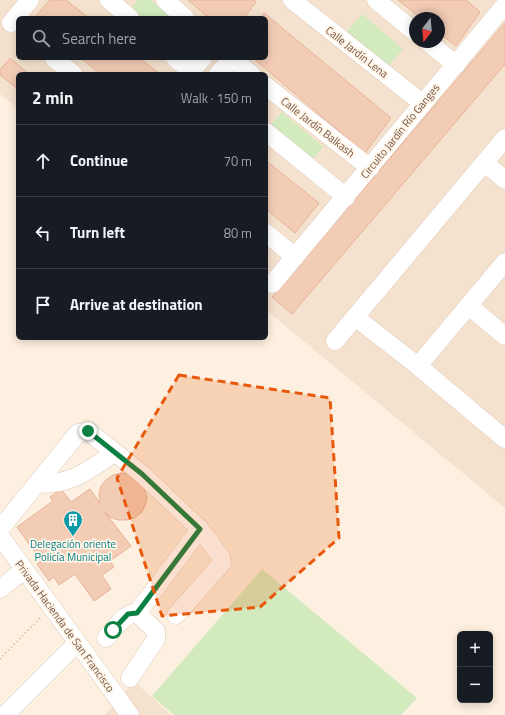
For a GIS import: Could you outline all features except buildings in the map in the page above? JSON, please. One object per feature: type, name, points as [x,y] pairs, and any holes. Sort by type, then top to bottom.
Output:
[{"type":"street","points":[[10,22],[30,0]]},
{"type":"street","points":[[109,0],[128,16]]},
{"type":"street","points":[[165,0],[183,16]]},
{"type":"street","name":"Calle Jardín Lena","points":[[292,0],[422,103]]},
{"type":"street","points":[[376,0],[409,27]]},
{"type":"street","name":"Circuito Jardín Río Ganges","points":[[272,284],[505,5]]},
{"type":"street","points":[[436,48],[456,64]]},
{"type":"street","points":[[56,60],[71,72]]},
{"type":"street","points":[[178,60],[191,72]]},
{"type":"street","points":[[193,72],[202,60]]},
{"type":"street","points":[[220,72],[229,60]]},
{"type":"street","points":[[234,60],[248,72]]},
{"type":"street","name":"Calle Jardín Balkash","points":[[268,88],[370,168]]},
{"type":"street","points":[[268,134],[346,197]]},
{"type":"street","points":[[335,341],[505,138]]},
{"type":"street","points":[[485,163],[505,180]]},
{"type":"street","points":[[268,235],[295,257]]},
{"type":"street","points":[[418,366],[469,306],[499,281],[505,262]]},
{"type":"street","points":[[469,306],[505,336]]},
{"type":"street","points":[[355,316],[505,438]]},
{"type":"street","points":[[0,529],[78,433],[88,431],[142,474],[200,529],[222,557],[222,562],[176,615]]},
{"type":"street","points":[[37,484],[56,484],[67,481],[86,472],[114,453]]},
{"type":"street","points":[[106,638],[128,614],[137,613],[200,529]]},
{"type":"street","name":"Privada Hacienda de San Francisco","points":[[0,536],[130,715]]},
{"type":"street","points":[[0,588],[24,570]]},
{"type":"street","points":[[130,678],[156,639],[156,631],[137,613]]},
{"type":"street","points":[[5,715],[77,643]]},
{"type":"path","points":[[0,659],[51,608]]},
{"type":"highlighted area","points":[[179,375],[330,398],[339,538],[260,607],[162,616],[117,478]]},
{"type":"shaded area","points":[[0,0],[505,0],[505,508],[268,312],[268,72],[16,72],[16,106],[0,94]]},
{"type":"shaded area","points":[[134,681],[171,715],[105,715]]},
{"type":"green space","points":[[138,0],[151,0],[170,16],[126,16],[125,15]]},
{"type":"green space","points":[[362,14],[403,49],[384,71],[343,36]]},
{"type":"green space","points":[[282,112],[323,147],[304,169],[268,133],[268,129]]},
{"type":"green space","points":[[262,569],[417,698],[401,715],[174,715],[152,696]]},
{"type":"place","name":"Delegación oriente Policía Municipal","points":[[73,537]]},
{"type":"route","points":[[88,431],[142,474],[200,529],[137,613],[128,614],[113,630]]}]
